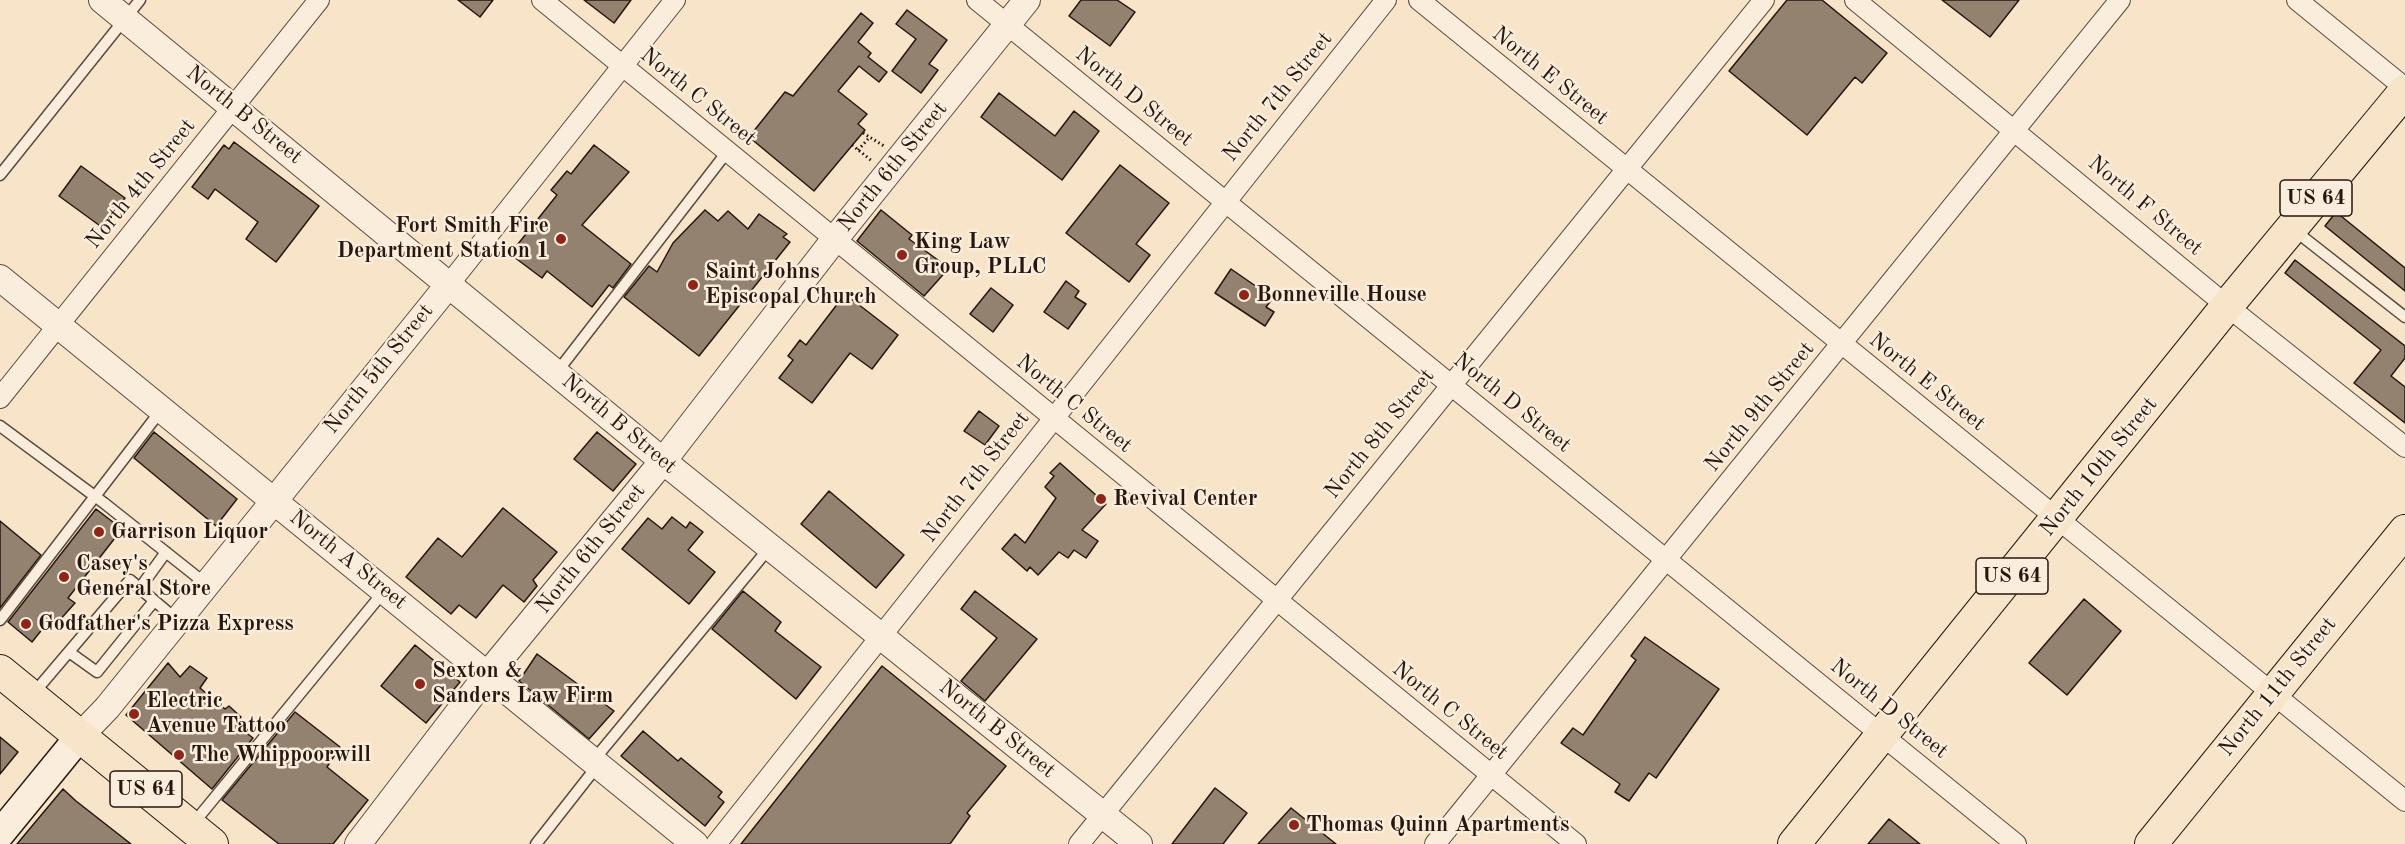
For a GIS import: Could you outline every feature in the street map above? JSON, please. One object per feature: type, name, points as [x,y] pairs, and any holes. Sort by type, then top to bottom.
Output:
[{"type":"main road","name":"North 10th Street","points":[[1794,844],[2405,90]]},
{"type":"main road","name":"North 11th Street","points":[[2151,844],[2405,531]]},
{"type":"main road","name":"US 64","points":[[0,671],[202,835]]},
{"type":"main road","points":[[0,834],[80,736]]},
{"type":"street","name":"North B Street","points":[[102,0],[132,9],[234,107],[663,461],[1139,844]]},
{"type":"street","name":"North 4th Street","points":[[0,398],[319,0]]},
{"type":"street","name":"North C Street","points":[[542,0],[1576,844]]},
{"type":"street","name":"North 5th Street","points":[[80,736],[107,708],[273,498],[450,283],[675,0]]},
{"type":"street","name":"North D Street","points":[[976,0],[2016,844]]},
{"type":"street","name":"North 6th Street","points":[[358,844],[488,674],[663,461],[834,240],[1027,0]]},
{"type":"street","name":"North 7th Street","points":[[716,844],[1386,0]]},
{"type":"street","name":"North E Street","points":[[1419,0],[2405,801]]},
{"type":"street","name":"North 8th Street","points":[[1078,844],[1764,0]]},
{"type":"street","name":"North F Street","points":[[1855,0],[2228,306],[2405,447]]},
{"type":"street","name":"North 9th Street","points":[[1435,844],[2120,0]]},
{"type":"street","points":[[2297,0],[2405,90]]},
{"type":"street","name":"North A Street","points":[[0,278],[273,498],[694,844]]},
{"type":"lane","points":[[0,175],[132,9]]},
{"type":"lane","points":[[557,372],[727,152]]},
{"type":"lane","points":[[2292,228],[2405,317]]},
{"type":"lane","points":[[0,620],[162,409]]},
{"type":"lane","points":[[0,426],[206,584]]},
{"type":"lane","points":[[536,844],[596,763],[771,547]]},
{"type":"lane","points":[[140,588],[166,552]]},
{"type":"lane","points":[[31,696],[130,580],[177,620]]},
{"type":"lane","points":[[202,835],[385,590]]},
{"type":"lane","points":[[69,652],[98,672],[154,601]]},
{"type":"path","points":[[863,132],[891,151]]},
{"type":"path","points":[[858,150],[870,137]]},
{"type":"path","points":[[852,145],[879,166]]},
{"type":"building","points":[[458,0],[493,0],[480,17]]},
{"type":"building","points":[[584,0],[631,0],[614,23]]},
{"type":"building","points":[[1081,0],[1117,0],[1135,12],[1110,46],[1069,16]]},
{"type":"building","points":[[1787,0],[1822,0],[1887,53],[1862,83],[1855,77],[1807,135],[1729,71]]},
{"type":"building","points":[[1942,0],[2019,0],[1990,37]]},
{"type":"building","points":[[907,10],[947,40],[929,64],[938,70],[921,93],[892,71],[916,39],[896,24]]},
{"type":"building","points":[[861,13],[873,23],[858,42],[871,53],[868,57],[887,72],[879,82],[859,66],[838,91],[867,114],[858,124],[865,130],[814,191],[749,137],[785,92],[793,96]]},
{"type":"building","points":[[999,93],[1055,136],[1074,111],[1099,131],[1062,180],[981,117]]},
{"type":"building","points":[[234,142],[319,206],[276,262],[246,239],[258,222],[215,189],[208,199],[192,187],[224,145],[229,149]]},
{"type":"building","name":"Fort Smith Fire Department Station 1","points":[[594,145],[629,172],[582,225],[631,264],[613,288],[609,285],[592,307],[547,271],[542,278],[510,254],[557,195],[551,190],[567,171],[571,174]]},
{"type":"building","points":[[1120,165],[1169,203],[1136,244],[1150,255],[1129,282],[1066,233]]},
{"type":"building","points":[[81,166],[125,198],[103,228],[59,196]]},
{"type":"building","name":"Saint Johns Episcopal Church","points":[[705,210],[718,221],[728,211],[748,229],[759,214],[787,234],[783,237],[790,242],[699,356],[624,297],[649,266],[657,272],[673,243]]},
{"type":"building","name":"King Law Group, PLLC","points":[[881,210],[912,235],[909,239],[949,268],[924,296],[857,241]]},
{"type":"building","points":[[2336,212],[2405,268],[2405,291],[2325,226]]},
{"type":"building","points":[[2295,260],[2405,346],[2405,358],[2391,376],[2405,387],[2405,423],[2354,383],[2381,350],[2285,273]]},
{"type":"building","name":"Bonneville House","points":[[1231,269],[1273,298],[1266,307],[1274,312],[1265,326],[1215,293]]},
{"type":"building","points":[[1066,281],[1079,291],[1075,297],[1086,304],[1068,329],[1044,312]]},
{"type":"building","points":[[991,288],[1013,305],[993,332],[970,314]]},
{"type":"building","points":[[845,294],[898,335],[872,369],[850,353],[812,403],[779,378],[793,360],[788,356],[800,340],[806,345]]},
{"type":"building","points":[[979,411],[999,426],[985,445],[964,431]]},
{"type":"building","points":[[154,432],[237,499],[216,526],[134,458]]},
{"type":"building","points":[[597,432],[636,464],[613,491],[574,459]]},
{"type":"building","points":[[1060,463],[1106,504],[1082,530],[1098,541],[1086,558],[1074,550],[1068,558],[1059,552],[1038,575],[1030,567],[1027,571],[1002,549],[1015,534],[1025,543],[1056,498],[1045,487],[1054,476],[1050,473]]},
{"type":"building","points":[[829,491],[904,555],[876,588],[801,524]]},
{"type":"building","points":[[503,508],[557,552],[533,580],[537,586],[524,602],[503,585],[476,618],[459,605],[451,614],[406,577],[438,538],[462,557]]},
{"type":"building","name":"Casey's General Store","points":[[96,509],[122,529],[68,598],[75,603],[58,622],[52,617],[32,642],[8,622]]},
{"type":"building","points":[[672,517],[686,528],[690,522],[703,532],[688,550],[715,572],[689,604],[622,549],[648,518],[662,529]]},
{"type":"building","points":[[0,521],[41,555],[0,608]]},
{"type":"building","points":[[743,591],[781,622],[775,631],[821,667],[796,699],[712,629]]},
{"type":"building","points":[[975,591],[1037,639],[985,701],[961,681],[997,638],[961,609]]},
{"type":"building","points":[[2084,599],[2121,631],[2067,695],[2029,663]]},
{"type":"building","points":[[1645,637],[1719,689],[1656,778],[1649,773],[1629,801],[1615,792],[1620,784],[1561,743],[1573,728],[1583,735],[1636,660],[1631,656]]},
{"type":"building","name":"Sexton & Sanders Law Firm","points":[[415,645],[460,682],[426,723],[381,686]]},
{"type":"building","points":[[537,654],[614,711],[589,739],[519,681]]},
{"type":"building","points":[[168,663],[180,677],[190,666],[207,678],[200,688],[225,709],[229,706],[241,717],[235,724],[253,738],[212,789],[126,715]]},
{"type":"building","points":[[882,666],[1006,766],[967,813],[970,816],[950,844],[741,844]]},
{"type":"building","points":[[295,712],[340,747],[327,767],[368,800],[333,844],[279,844],[222,800]]},
{"type":"building","points":[[643,731],[678,761],[681,758],[722,792],[718,797],[724,802],[705,826],[621,756]]},
{"type":"building","points":[[0,737],[18,752],[0,774]]},
{"type":"building","points":[[1215,788],[1247,813],[1223,844],[1172,844]]},
{"type":"building","points":[[63,789],[76,801],[131,844],[17,844]]},
{"type":"building","name":"Thomas Quinn Apartments","points":[[1291,808],[1336,844],[1258,844]]},
{"type":"building","points":[[1889,819],[1920,844],[1868,844]]},
{"type":"place","name":"Fort Smith Fire Department Station 1","points":[[561,239]]},
{"type":"place","name":"King Law Group, PLLC","points":[[902,255]]},
{"type":"place","name":"Saint Johns Episcopal Church","points":[[693,285]]},
{"type":"place","name":"Bonneville House","points":[[1244,295]]},
{"type":"place","name":"Revival Center","points":[[1101,499]]},
{"type":"place","name":"Garrison Liquor","points":[[99,532]]},
{"type":"place","name":"Casey's General Store","points":[[64,577]]},
{"type":"place","name":"Godfather's Pizza Express","points":[[26,624]]},
{"type":"place","name":"Sexton & Sanders Law Firm","points":[[420,684]]},
{"type":"place","name":"Electric Avenue Tattoo","points":[[134,714]]},
{"type":"place","name":"The Whippoorwill","points":[[179,755]]},
{"type":"place","name":"Thomas Quinn Apartments","points":[[1294,825]]}]
